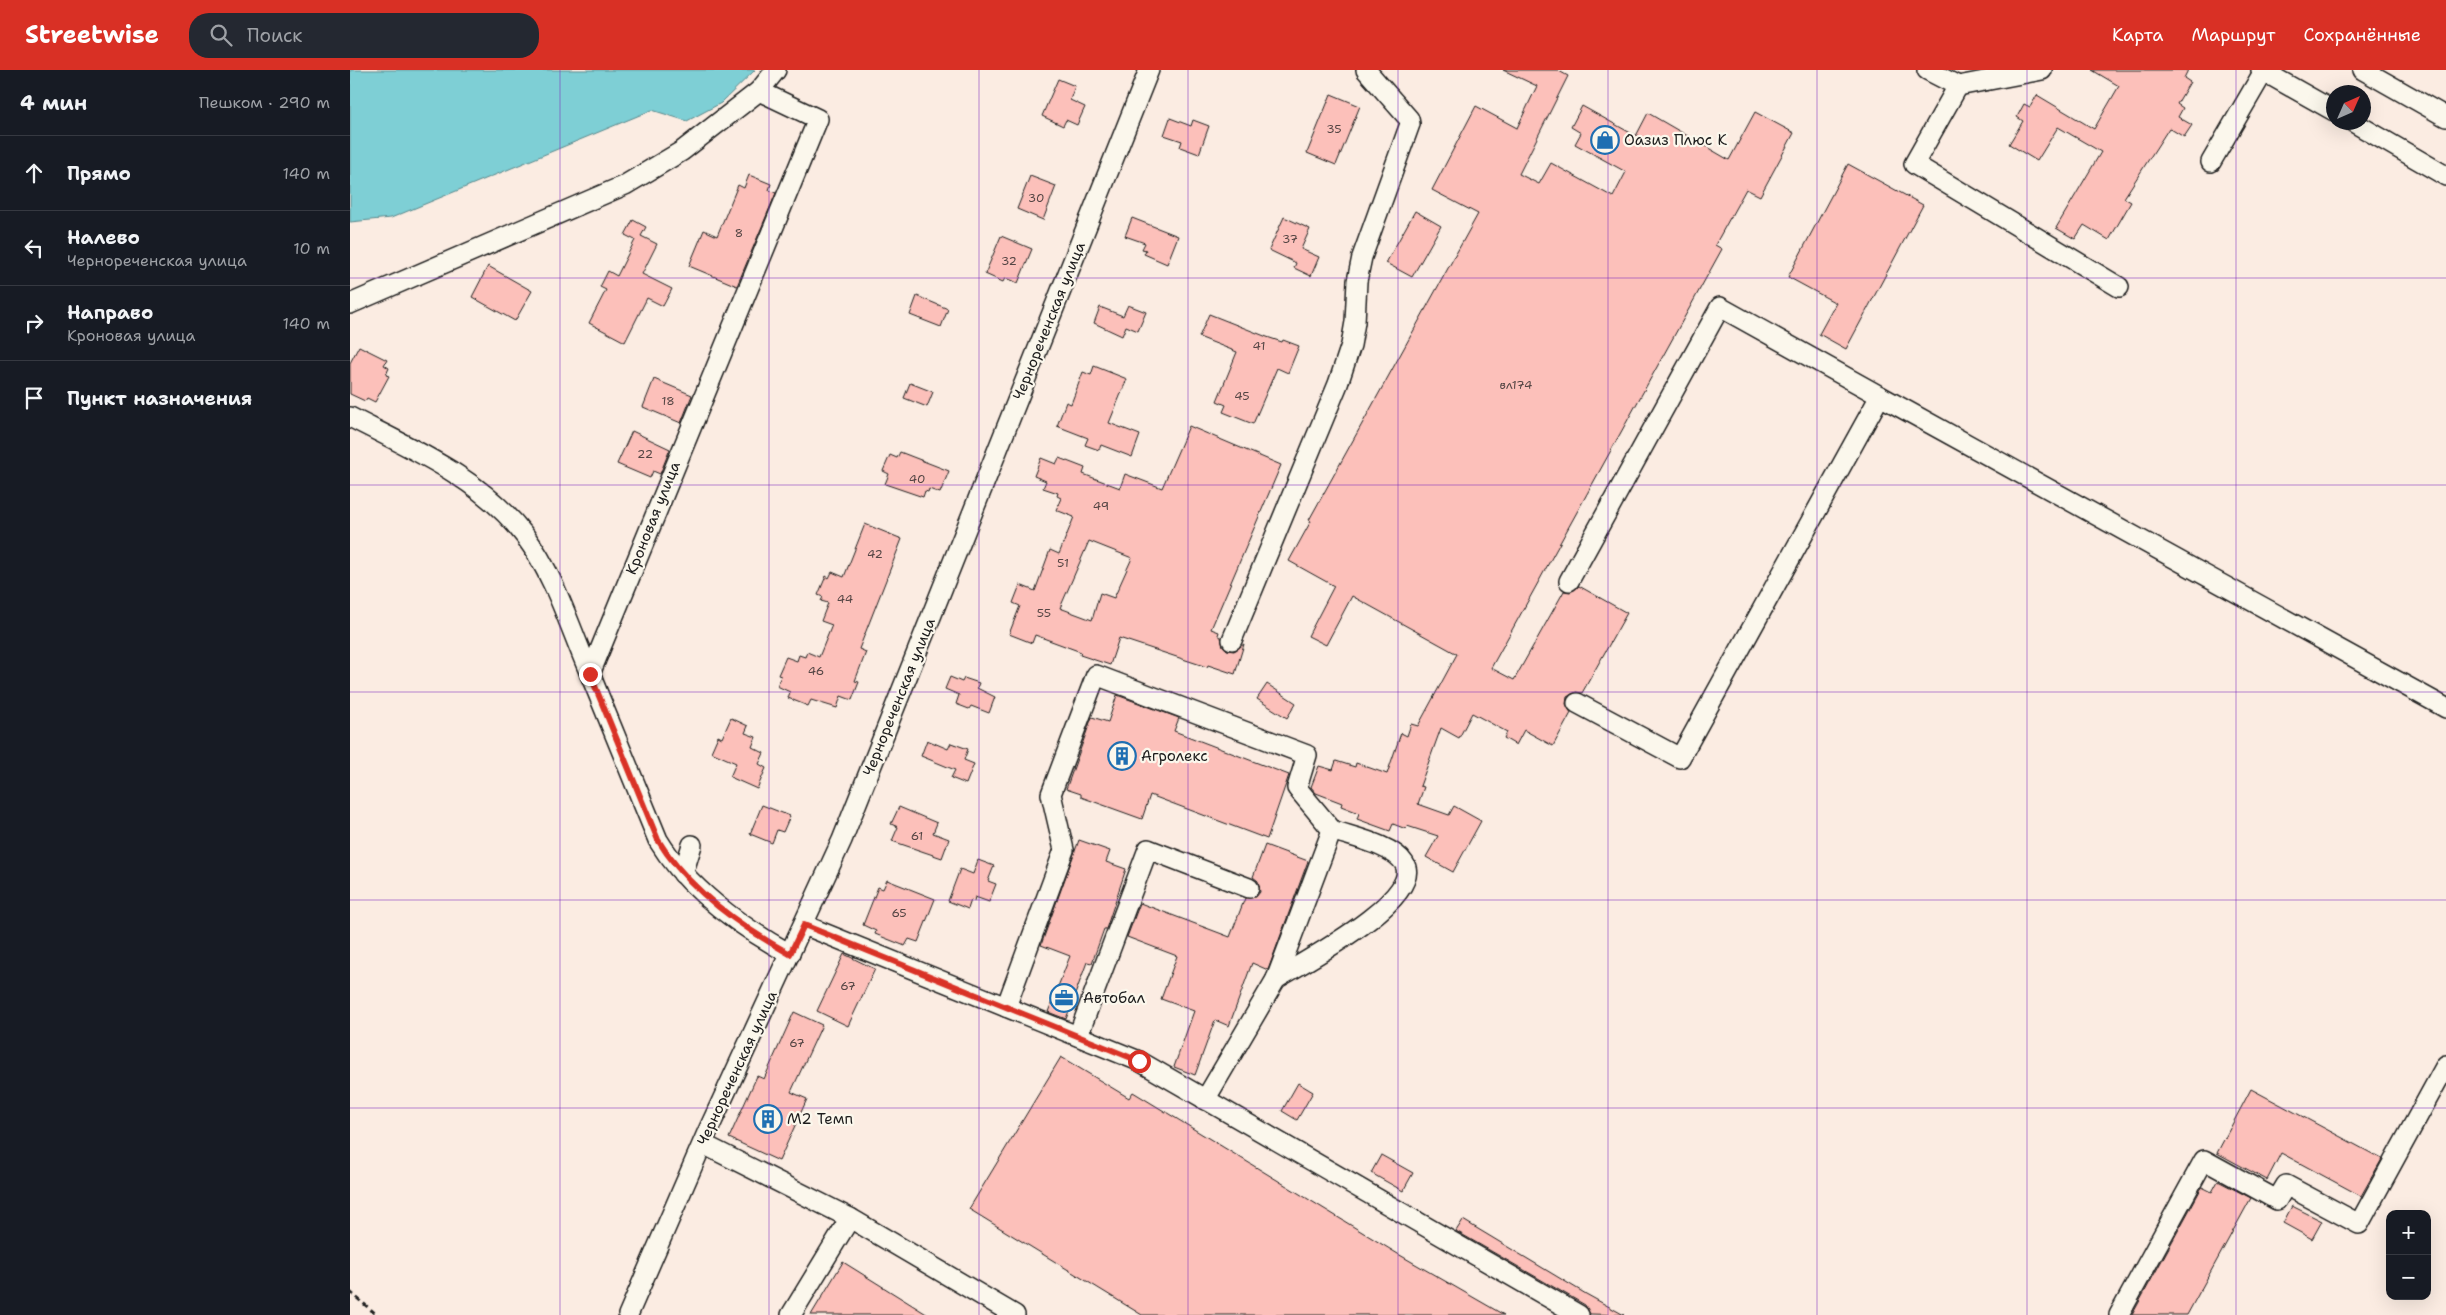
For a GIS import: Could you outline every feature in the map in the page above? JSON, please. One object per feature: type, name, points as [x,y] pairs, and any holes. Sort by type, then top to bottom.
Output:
[{"type":"street","points":[[350,304],[625,185],[682,151],[759,91],[776,70]]},
{"type":"street","name":"Чернореченская улица","points":[[628,1315],[703,1144],[842,840],[1149,70]]},
{"type":"street","points":[[1232,640],[1340,376],[1354,330],[1357,280],[1362,257],[1410,124],[1410,119],[1366,70]]},
{"type":"street","points":[[1927,70],[1958,86],[2042,70]]},
{"type":"street","points":[[2363,70],[2446,117]]},
{"type":"street","points":[[2211,162],[2262,71],[2326,107]]},
{"type":"street","points":[[1958,86],[1914,164],[2119,288]]},
{"type":"street","name":"Кроновая улица","points":[[590,674],[818,119],[759,91]]},
{"type":"street","points":[[2367,130],[2446,176]]},
{"type":"street","points":[[1569,581],[1720,307],[2446,708]]},
{"type":"street","points":[[1577,703],[1680,758],[1880,396]]},
{"type":"street","points":[[350,417],[448,468],[478,489],[509,516],[540,560],[590,674],[658,840],[683,874],[700,878],[760,937],[790,954]]},
{"type":"street","points":[[1006,1007],[1064,850],[1052,794],[1096,675],[1307,755],[1297,788],[1332,830],[1390,850],[1405,863],[1405,882],[1400,891],[1386,906],[1344,938],[1276,979]]},
{"type":"street","points":[[1206,1100],[1276,979],[1332,830]]},
{"type":"street","points":[[683,874],[692,845]]},
{"type":"street","points":[[1078,1036],[1148,849],[1249,888]]},
{"type":"street","points":[[804,925],[1139,1061],[1580,1315]]},
{"type":"street","points":[[2118,1315],[2204,1160],[2277,1200],[2286,1185],[2359,1224],[2446,1065]]},
{"type":"street","points":[[703,1144],[850,1218],[1015,1315]]},
{"type":"street","points":[[791,1315],[850,1218]]},
{"type":"path","points":[[350,1292],[377,1315]]},
{"type":"water","points":[[350,70],[755,70],[721,103],[687,121],[652,110],[391,218],[350,222]]},
{"type":"building","points":[[1503,70],[1557,70],[1568,76],[1519,174],[1539,184],[1551,163],[1613,197],[1626,172],[1575,144],[1581,133],[1571,127],[1582,106],[1636,136],[1648,113],[1729,160],[1755,112],[1794,133],[1760,196],[1746,189],[1715,245],[1722,249],[1491,668],[1514,680],[1564,591],[1570,592],[1579,586],[1627,613],[1582,693],[1576,692],[1567,697],[1566,704],[1571,713],[1553,746],[1524,730],[1516,745],[1504,738],[1507,732],[1472,713],[1459,738],[1441,728],[1420,786],[1424,787],[1418,804],[1449,815],[1454,806],[1481,821],[1453,872],[1426,857],[1438,836],[1407,826],[1406,829],[1393,824],[1390,831],[1357,819],[1359,813],[1341,806],[1342,803],[1316,793],[1311,787],[1319,766],[1333,770],[1336,761],[1355,767],[1356,763],[1387,774],[1401,733],[1407,736],[1411,724],[1418,726],[1457,654],[1352,596],[1326,645],[1308,636],[1334,586],[1289,561],[1311,521],[1309,520],[1478,214],[1432,190],[1476,106],[1517,128],[1537,86]]},
{"type":"building","points":[[2092,70],[2188,70],[2184,78],[2190,82],[2177,104],[2183,108],[2178,117],[2192,125],[2184,137],[2169,128],[2124,198],[2131,202],[2109,240],[2084,225],[2075,239],[2056,228],[2101,152],[2058,127],[2037,161],[2009,144],[2023,121],[2017,117],[2024,104],[2030,107],[2037,95],[2094,129],[2119,86]]},
{"type":"building","points":[[1058,79],[1075,86],[1070,100],[1085,107],[1077,125],[1066,120],[1063,126],[1042,116]]},
{"type":"building","points":[[1331,94],[1360,106],[1336,165],[1307,153]]},
{"type":"building","points":[[1170,118],[1191,126],[1193,120],[1209,126],[1199,154],[1180,147],[1182,141],[1164,135]]},
{"type":"building","points":[[1848,164],[1923,205],[1846,349],[1819,334],[1836,303],[1788,277]]},
{"type":"building","points":[[749,175],[771,184],[769,190],[776,193],[737,286],[689,266],[704,230],[717,236],[738,185],[744,188]]},
{"type":"building","points":[[1030,176],[1056,186],[1043,220],[1017,209]]},
{"type":"building","points":[[1415,211],[1441,226],[1412,277],[1386,263]]},
{"type":"building","points":[[1284,217],[1310,229],[1301,249],[1319,257],[1311,276],[1294,268],[1296,263],[1269,250]]},
{"type":"building","points":[[1132,218],[1178,236],[1167,264],[1144,254],[1146,250],[1142,249],[1145,243],[1125,236]]},
{"type":"building","points":[[633,220],[646,227],[641,236],[657,244],[642,274],[672,289],[663,306],[647,298],[625,342],[589,323],[606,290],[600,287],[608,271],[617,276],[635,240],[625,235]]},
{"type":"building","points":[[1001,236],[1032,249],[1018,283],[1005,278],[1003,282],[985,274]]},
{"type":"building","points":[[488,266],[532,291],[515,321],[472,297]]},
{"type":"building","points":[[917,296],[948,309],[941,327],[910,315]]},
{"type":"building","points":[[1128,305],[1146,312],[1138,331],[1126,326],[1122,336],[1094,323],[1100,307],[1123,316]]},
{"type":"building","points":[[1209,314],[1267,337],[1299,346],[1288,373],[1277,368],[1253,424],[1223,412],[1226,405],[1217,401],[1237,352],[1199,337]]},
{"type":"building","points":[[359,346],[387,360],[384,365],[389,368],[386,375],[389,376],[375,402],[367,398],[365,401],[350,394],[350,363]]},
{"type":"building","points":[[1094,366],[1127,379],[1109,423],[1140,435],[1132,457],[1101,445],[1099,450],[1085,445],[1088,438],[1057,426],[1066,402],[1071,404],[1083,372],[1091,375]]},
{"type":"building","points":[[654,379],[692,395],[681,423],[643,407]]},
{"type":"building","points":[[910,383],[933,392],[927,407],[904,398]]},
{"type":"building","points":[[1189,426],[1281,465],[1211,629],[1219,632],[1218,635],[1221,637],[1223,646],[1227,650],[1234,651],[1244,644],[1235,674],[1208,665],[1207,667],[1119,638],[1110,665],[1080,655],[1081,652],[1035,635],[1032,643],[1009,634],[1020,606],[1013,603],[1020,585],[1035,591],[1050,550],[1059,554],[1074,517],[1056,510],[1061,498],[1057,496],[1058,493],[1043,488],[1046,481],[1034,476],[1041,458],[1056,464],[1059,458],[1085,468],[1083,474],[1120,488],[1125,474],[1162,488]],"holes":[[[1089,541],[1132,558],[1114,598],[1100,593],[1092,620],[1060,608]]]},
{"type":"building","points":[[632,431],[670,449],[660,474],[653,471],[650,478],[617,464]]},
{"type":"building","points":[[900,452],[949,471],[940,493],[929,489],[928,492],[925,491],[923,497],[885,484],[889,474],[883,471],[890,455],[897,458]]},
{"type":"building","points":[[865,524],[902,539],[859,649],[866,652],[855,681],[859,682],[852,700],[841,696],[837,708],[811,700],[808,706],[788,698],[790,692],[777,686],[781,676],[778,675],[786,657],[797,661],[799,655],[805,657],[807,652],[819,657],[832,625],[821,621],[828,603],[821,601],[823,597],[818,595],[826,576],[829,578],[832,572],[844,577]]},
{"type":"building","points":[[950,677],[962,682],[964,678],[979,683],[977,688],[995,697],[989,713],[971,706],[969,709],[956,704],[959,695],[945,689]]},
{"type":"building","points":[[1267,684],[1296,703],[1287,718],[1257,699]]},
{"type":"building","points":[[1117,695],[1179,718],[1174,731],[1289,775],[1267,839],[1150,795],[1142,819],[1081,797],[1081,794],[1066,789],[1092,717],[1108,722]]},
{"type":"building","points":[[731,718],[748,726],[745,733],[756,737],[752,747],[764,753],[759,764],[766,768],[757,789],[730,777],[736,763],[711,752],[718,736],[722,738]]},
{"type":"building","points":[[927,740],[948,749],[951,743],[968,749],[964,760],[974,764],[966,784],[951,778],[955,770],[921,756]]},
{"type":"building","points":[[762,805],[790,816],[783,832],[777,830],[772,843],[750,834]]},
{"type":"building","points":[[899,807],[937,823],[933,833],[949,839],[942,858],[892,841],[898,827],[891,824]]},
{"type":"building","points":[[1079,840],[1110,851],[1106,862],[1126,869],[1106,929],[1104,929],[1092,963],[1087,962],[1066,1019],[1048,1012],[1070,956],[1041,945]]},
{"type":"building","points":[[1265,845],[1308,861],[1268,970],[1252,963],[1229,1026],[1215,1020],[1195,1075],[1174,1067],[1194,1011],[1161,999],[1177,956],[1127,937],[1140,903],[1230,937],[1245,898],[1256,897],[1260,892],[1258,881],[1253,877]]},
{"type":"building","points":[[978,860],[994,866],[988,881],[996,884],[989,902],[975,897],[974,901],[971,900],[968,909],[948,901],[960,869],[973,874]]},
{"type":"building","points":[[887,880],[935,899],[918,942],[909,939],[905,946],[875,934],[876,931],[863,925],[878,887],[883,889]]},
{"type":"building","points":[[844,954],[875,969],[848,1026],[817,1011]]},
{"type":"building","name":"М2 Темп","points":[[794,1012],[822,1025],[791,1092],[807,1099],[779,1161],[729,1138],[757,1076],[764,1079]]},
{"type":"building","points":[[1061,1057],[1129,1098],[1133,1092],[1398,1254],[1504,1315],[1142,1315],[969,1209]]},
{"type":"building","points":[[1298,1083],[1313,1092],[1297,1120],[1282,1111]]},
{"type":"building","points":[[2251,1089],[2382,1159],[2361,1196],[2281,1153],[2267,1180],[2217,1153]]},
{"type":"building","points":[[1381,1155],[1413,1173],[1403,1191],[1371,1173]]},
{"type":"building","points":[[2218,1181],[2251,1198],[2187,1315],[2132,1315],[2202,1187],[2212,1192]]},
{"type":"building","points":[[2292,1206],[2322,1221],[2312,1239],[2283,1223]]},
{"type":"building","points":[[1463,1220],[1624,1315],[1590,1314],[1585,1305],[1456,1231]]},
{"type":"building","points":[[843,1262],[928,1315],[811,1315]]},
{"type":"place","name":"Оазиз Плюс К","points":[[1605,140]]},
{"type":"place","name":"Агролекс","points":[[1122,756]]},
{"type":"place","name":"Автобал","points":[[1064,998]]},
{"type":"place","name":"М2 Темп","points":[[768,1119]]},
{"type":"route","points":[[590,674],[658,840],[668,856],[683,874],[738,921],[760,937],[790,954],[804,925],[1139,1061]]}]
